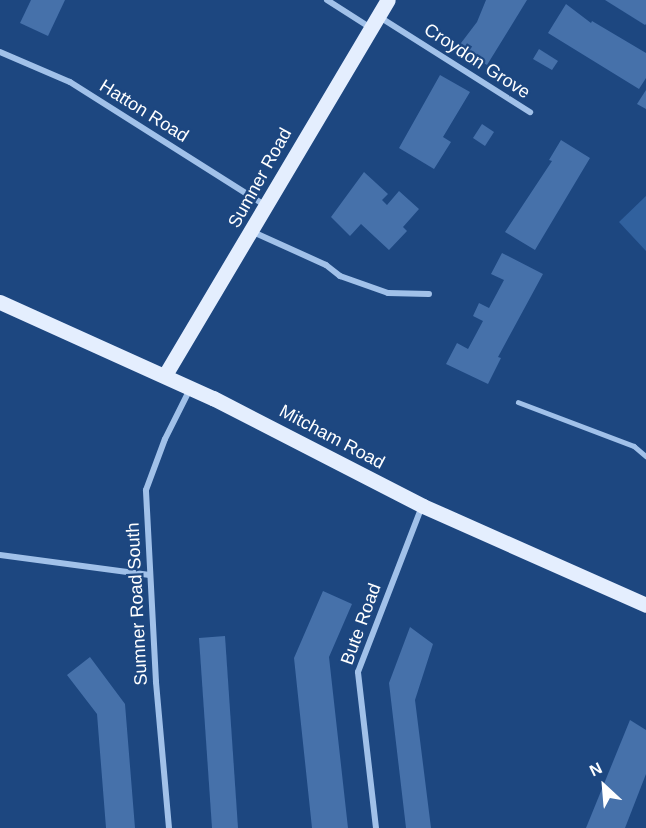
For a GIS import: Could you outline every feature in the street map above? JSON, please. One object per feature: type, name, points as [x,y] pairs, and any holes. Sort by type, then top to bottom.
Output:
[{"type":"main road","name":"Sumner Road","points":[[165,375],[253,232],[388,0]]},
{"type":"main road","name":"Mitcham Road","points":[[0,302],[190,387],[423,506],[646,605]]},
{"type":"street","name":"Croydon Grove","points":[[327,0],[375,22],[530,112]]},
{"type":"street","name":"Hatton Road","points":[[0,52],[70,82],[267,206]]},
{"type":"street","points":[[253,232],[326,265],[340,276],[388,293],[429,294]]},
{"type":"street","name":"Sumner Road South","points":[[169,828],[146,490],[161,447],[190,387]]},
{"type":"street","name":"Bute Road","points":[[376,828],[358,672],[423,506]]},
{"type":"street","points":[[0,555],[150,575]]},
{"type":"lane","points":[[518,402],[634,446],[646,456]]},
{"type":"shaded area","points":[[646,196],[646,251],[619,222]]},
{"type":"building","points":[[31,0],[65,0],[48,36],[20,23]]},
{"type":"building","points":[[486,0],[527,0],[487,65],[458,47],[477,22]]},
{"type":"building","points":[[605,0],[646,0],[646,24],[645,25]]},
{"type":"building","points":[[566,4],[591,23],[592,21],[646,53],[646,78],[639,89],[548,33]]},
{"type":"building","points":[[539,49],[558,61],[552,70],[533,59]]},
{"type":"building","points":[[440,75],[470,92],[443,137],[451,142],[434,169],[399,148]]},
{"type":"building","points":[[646,90],[646,109],[637,104]]},
{"type":"building","points":[[482,124],[494,132],[485,146],[473,138]]},
{"type":"building","points":[[561,140],[590,158],[535,250],[505,232],[552,161],[549,160]]},
{"type":"building","points":[[364,172],[388,194],[382,200],[387,205],[399,191],[419,209],[403,227],[407,231],[389,250],[361,224],[350,236],[331,217]]},
{"type":"building","points":[[502,253],[543,274],[498,357],[501,358],[488,384],[446,364],[457,343],[468,349],[483,321],[473,316],[479,303],[489,308],[504,280],[491,274]]},
{"type":"building","points":[[323,591],[352,604],[329,657],[348,828],[312,828],[294,658]]},
{"type":"building","points":[[410,627],[433,644],[415,700],[431,828],[406,828],[389,683]]},
{"type":"building","points":[[225,636],[238,828],[212,828],[199,638]]},
{"type":"building","points":[[90,657],[125,704],[135,828],[106,828],[97,714],[67,675]]},
{"type":"building","points":[[630,720],[646,730],[646,774],[625,828],[586,828]]}]
